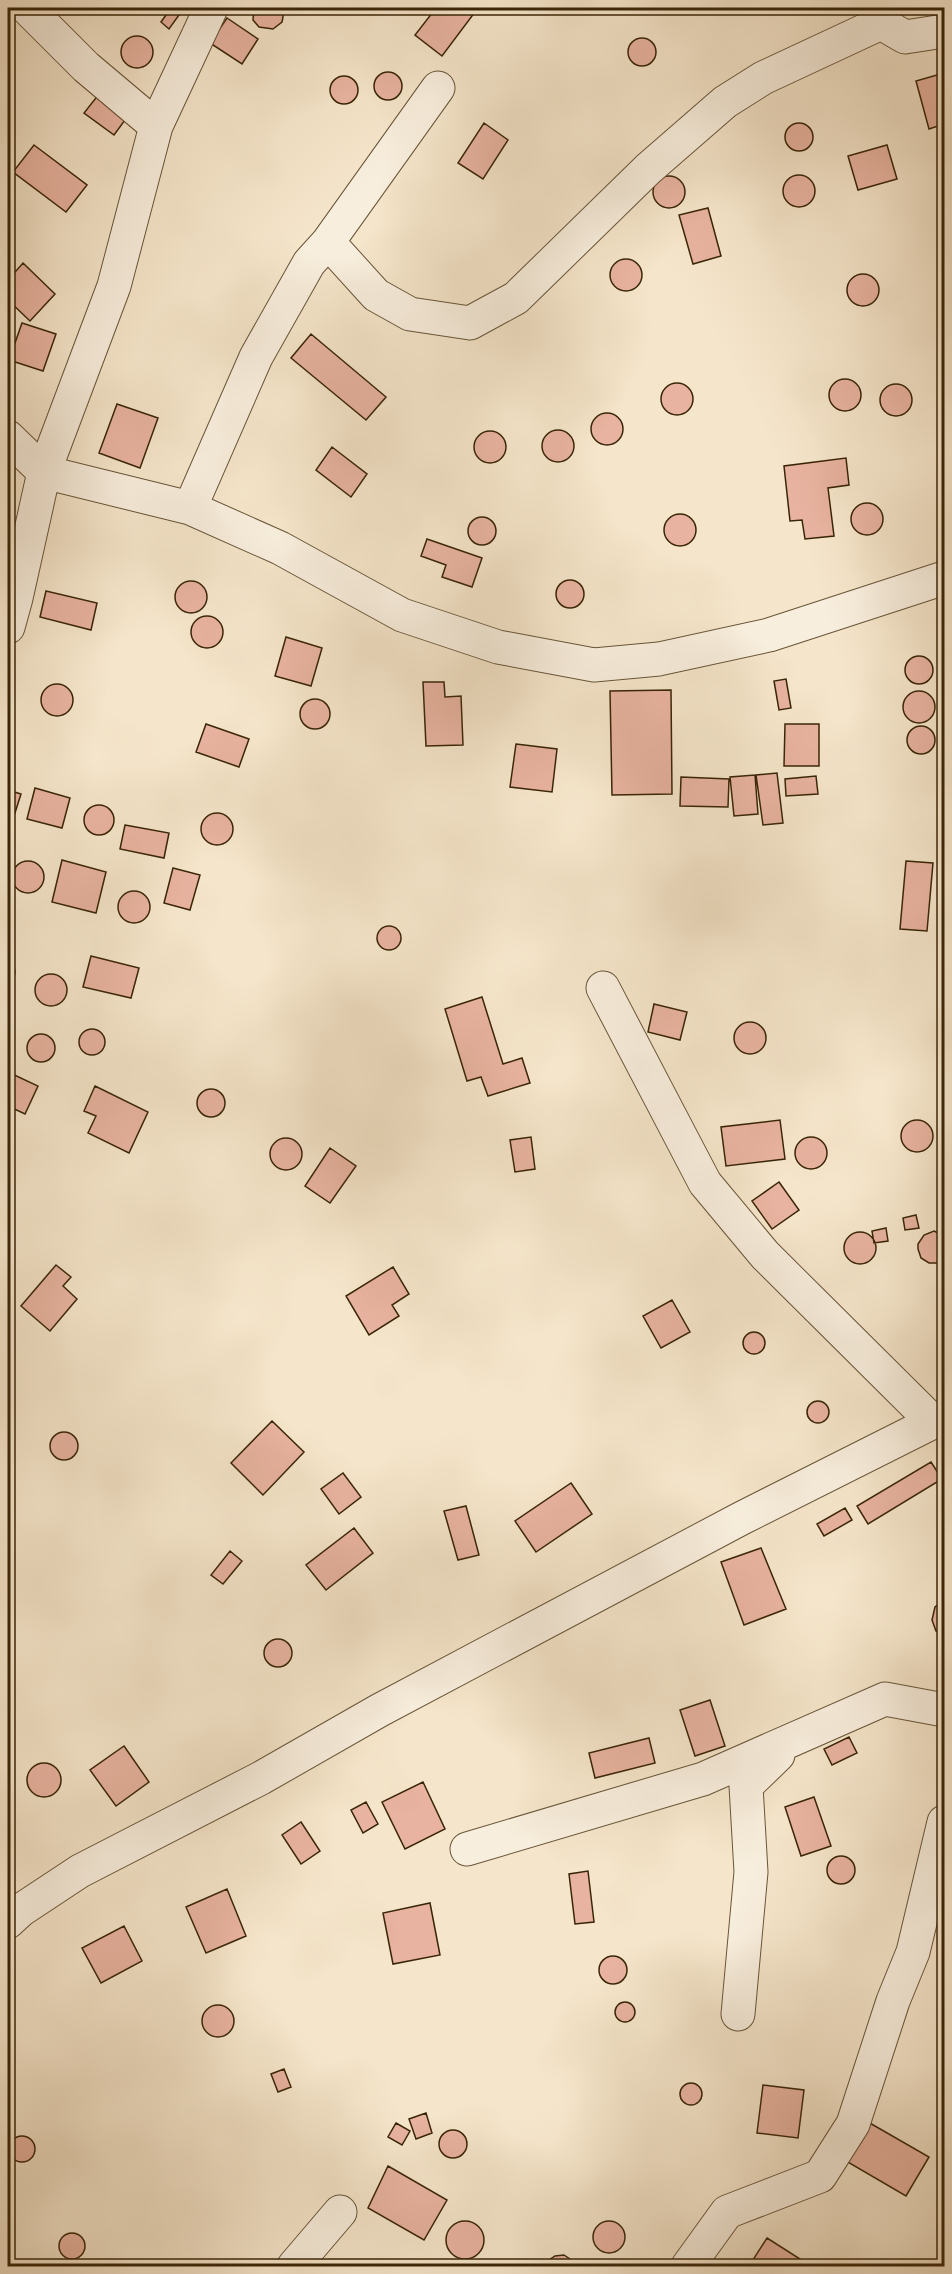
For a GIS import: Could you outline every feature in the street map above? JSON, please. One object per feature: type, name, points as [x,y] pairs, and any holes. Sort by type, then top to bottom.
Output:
[{"type":"street","points":[[27,8],[86,67],[156,126]]},
{"type":"street","points":[[8,627],[44,472],[114,286],[156,126],[211,8]]},
{"type":"street","points":[[328,242],[376,295],[410,314],[470,323],[516,298],[648,169],[725,102],[763,78],[881,23],[905,37],[945,31]]},
{"type":"street","points":[[190,508],[256,357],[309,263],[328,242],[438,88]]},
{"type":"street","points":[[8,437],[44,472],[190,508],[280,548],[402,615],[498,647],[594,665],[659,659],[769,635],[945,578]]},
{"type":"street","points":[[8,1922],[21,1910],[80,1871],[261,1778],[380,1710],[731,1524],[939,1421],[765,1255],[705,1183],[603,988]]},
{"type":"street","points":[[466,1849],[703,1779],[885,1699],[945,1710]]},
{"type":"street","points":[[738,2014],[751,1872],[746,1786],[792,1741]]},
{"type":"street","points":[[688,2266],[727,2212],[820,2176],[853,2124],[894,2001],[913,1952],[945,1822]]},
{"type":"street","points":[[294,2266],[340,2212]]},
{"type":"building","points":[[171,8],[184,8],[169,29],[161,22]]},
{"type":"building","points":[[254,8],[282,8],[282,22],[273,29],[259,27],[253,20]]},
{"type":"building","points":[[436,8],[478,8],[442,56],[415,35]]},
{"type":"building","points":[[916,8],[933,8],[927,11]]},
{"type":"building","points":[[227,18],[258,39],[242,64],[210,43]]},
{"type":"building","points":[[137,36],[148,41],[153,52],[148,63],[137,68],[126,63],[121,52],[126,41]]},
{"type":"building","points":[[642,38],[652,42],[656,52],[652,62],[642,66],[632,62],[628,52],[632,42]]},
{"type":"building","points":[[388,72],[398,76],[402,86],[398,96],[388,100],[378,96],[374,86],[378,76]]},
{"type":"building","points":[[944,73],[944,124],[929,129],[916,81]]},
{"type":"building","points":[[344,76],[354,80],[358,90],[354,100],[344,104],[334,100],[330,90],[334,80]]},
{"type":"building","points":[[99,94],[128,116],[114,135],[84,113]]},
{"type":"building","points":[[484,123],[508,140],[483,179],[458,163]]},
{"type":"building","points":[[799,123],[809,127],[813,137],[809,147],[799,151],[789,147],[785,137],[789,127]]},
{"type":"building","points":[[34,145],[87,185],[66,212],[13,172]]},
{"type":"building","points":[[887,145],[897,179],[858,190],[848,156]]},
{"type":"building","points":[[799,175],[810,180],[815,191],[810,202],[799,207],[788,202],[783,191],[788,180]]},
{"type":"building","points":[[669,176],[680,181],[685,192],[680,203],[669,208],[658,203],[653,192],[658,181]]},
{"type":"building","points":[[708,208],[721,256],[693,264],[679,215]]},
{"type":"building","points":[[626,259],[637,264],[642,275],[637,286],[626,291],[615,286],[610,275],[615,264]]},
{"type":"building","points":[[23,263],[55,294],[30,321],[8,300],[8,280]]},
{"type":"building","points":[[863,274],[874,279],[879,290],[874,301],[863,306],[852,301],[847,290],[852,279]]},
{"type":"building","points":[[22,323],[56,334],[43,371],[9,360]]},
{"type":"building","points":[[311,334],[386,397],[366,420],[291,358]]},
{"type":"building","points":[[845,379],[856,384],[861,395],[856,406],[845,411],[834,406],[829,395],[834,384]]},
{"type":"building","points":[[677,383],[688,388],[693,399],[688,410],[677,415],[666,410],[661,399],[666,388]]},
{"type":"building","points":[[896,384],[907,389],[912,400],[907,411],[896,416],[885,411],[880,400],[885,389]]},
{"type":"building","points":[[117,404],[158,418],[140,468],[99,453]]},
{"type":"building","points":[[607,413],[618,418],[623,429],[618,440],[607,445],[596,440],[591,429],[596,418]]},
{"type":"building","points":[[558,430],[569,435],[574,446],[569,457],[558,462],[547,457],[542,446],[547,435]]},
{"type":"building","points":[[490,431],[501,436],[506,447],[501,458],[490,463],[479,458],[474,447],[479,436]]},
{"type":"building","points":[[332,447],[367,474],[351,497],[316,470]]},
{"type":"building","points":[[846,458],[849,485],[828,488],[834,536],[805,539],[802,520],[790,521],[784,466]]},
{"type":"building","points":[[867,503],[878,508],[883,519],[878,530],[867,535],[856,530],[851,519],[856,508]]},
{"type":"building","points":[[680,514],[691,519],[696,530],[691,541],[680,546],[669,541],[664,530],[669,519]]},
{"type":"building","points":[[482,517],[492,521],[496,531],[492,541],[482,545],[472,541],[468,531],[472,521]]},
{"type":"building","points":[[427,539],[482,558],[472,587],[442,577],[446,565],[421,556]]},
{"type":"building","points":[[570,580],[580,584],[584,594],[580,604],[570,608],[560,604],[556,594],[560,584]]},
{"type":"building","points":[[191,581],[202,586],[207,597],[202,608],[191,613],[180,608],[175,597],[180,586]]},
{"type":"building","points":[[46,591],[97,603],[91,630],[40,617]]},
{"type":"building","points":[[207,616],[218,621],[223,632],[218,643],[207,648],[196,643],[191,632],[196,621]]},
{"type":"building","points":[[286,637],[322,648],[311,686],[275,676]]},
{"type":"building","points":[[919,656],[929,660],[933,670],[929,680],[919,684],[909,680],[905,670],[909,660]]},
{"type":"building","points":[[786,679],[791,708],[779,710],[774,681]]},
{"type":"building","points":[[423,682],[444,682],[445,697],[461,696],[463,745],[426,746]]},
{"type":"building","points":[[57,684],[68,689],[73,700],[68,711],[57,716],[46,711],[41,700],[46,689]]},
{"type":"building","points":[[671,690],[672,794],[612,795],[610,691]]},
{"type":"building","points":[[919,691],[930,696],[935,707],[930,718],[919,723],[908,718],[903,707],[908,696]]},
{"type":"building","points":[[315,699],[321,700],[329,708],[329,720],[321,728],[315,729],[309,728],[301,720],[300,714],[301,708],[309,700]]},
{"type":"building","points":[[206,724],[249,739],[239,767],[196,752]]},
{"type":"building","points":[[785,724],[819,724],[819,766],[784,766]]},
{"type":"building","points":[[921,726],[931,730],[935,740],[931,750],[921,754],[911,750],[907,740],[911,730]]},
{"type":"building","points":[[516,744],[557,749],[552,792],[510,787]]},
{"type":"building","points":[[777,773],[783,823],[763,825],[756,775]]},
{"type":"building","points":[[755,775],[758,814],[734,816],[730,777]]},
{"type":"building","points":[[816,776],[818,794],[786,796],[785,779]]},
{"type":"building","points":[[681,777],[729,779],[728,807],[680,806]]},
{"type":"building","points":[[35,788],[70,798],[62,828],[27,819]]},
{"type":"building","points":[[8,790],[21,794],[14,816],[8,814]]},
{"type":"building","points":[[99,805],[105,806],[113,814],[113,826],[105,834],[99,835],[93,834],[85,826],[84,820],[85,814],[93,806]]},
{"type":"building","points":[[217,813],[228,818],[233,829],[228,840],[217,845],[206,840],[201,829],[206,818]]},
{"type":"building","points":[[125,825],[169,833],[164,858],[120,849]]},
{"type":"building","points":[[62,860],[106,872],[96,913],[52,902]]},
{"type":"building","points":[[28,861],[39,866],[44,877],[39,888],[28,893],[17,888],[12,877],[17,866]]},
{"type":"building","points":[[906,861],[933,863],[927,931],[900,929]]},
{"type":"building","points":[[173,868],[200,875],[190,910],[164,903]]},
{"type":"building","points":[[134,891],[145,896],[150,907],[145,918],[134,923],[123,918],[118,907],[123,896]]},
{"type":"building","points":[[389,926],[394,927],[400,933],[400,943],[394,949],[389,950],[384,949],[378,943],[377,938],[378,933],[384,927]]},
{"type":"building","points":[[91,956],[139,968],[131,998],[83,987]]},
{"type":"building","points":[[8,959],[15,972],[8,986]]},
{"type":"building","points":[[51,974],[62,979],[67,990],[62,1001],[51,1006],[40,1001],[35,990],[40,979]]},
{"type":"building","points":[[482,997],[503,1064],[522,1058],[530,1083],[488,1096],[481,1077],[467,1081],[445,1009]]},
{"type":"building","points":[[654,1004],[687,1012],[680,1040],[648,1032]]},
{"type":"building","points":[[750,1022],[761,1027],[766,1038],[761,1049],[750,1054],[739,1049],[734,1038],[739,1027]]},
{"type":"building","points":[[92,1029],[101,1033],[105,1042],[101,1051],[92,1055],[83,1051],[79,1042],[83,1033]]},
{"type":"building","points":[[41,1034],[51,1038],[55,1048],[51,1058],[41,1062],[31,1058],[27,1048],[31,1038]]},
{"type":"building","points":[[8,1072],[38,1086],[25,1114],[8,1106]]},
{"type":"building","points":[[95,1086],[148,1112],[129,1153],[88,1133],[96,1116],[84,1111]]},
{"type":"building","points":[[211,1089],[221,1093],[225,1103],[221,1113],[211,1117],[201,1113],[197,1103],[201,1093]]},
{"type":"building","points":[[780,1120],[785,1159],[726,1166],[721,1127]]},
{"type":"building","points":[[917,1120],[928,1125],[933,1136],[928,1147],[917,1152],[906,1147],[901,1136],[906,1125]]},
{"type":"building","points":[[531,1137],[535,1169],[515,1172],[510,1140]]},
{"type":"building","points":[[811,1137],[822,1142],[827,1153],[822,1164],[811,1169],[800,1164],[795,1153],[800,1142]]},
{"type":"building","points":[[286,1138],[298,1142],[302,1154],[298,1166],[286,1170],[274,1166],[270,1154],[274,1142]]},
{"type":"building","points":[[330,1148],[356,1166],[330,1203],[305,1186]]},
{"type":"building","points":[[779,1182],[799,1210],[772,1229],[752,1201]]},
{"type":"building","points":[[916,1215],[919,1228],[905,1230],[903,1218]]},
{"type":"building","points":[[886,1228],[888,1241],[874,1243],[872,1231]]},
{"type":"building","points":[[934,1231],[944,1236],[944,1259],[938,1263],[929,1263],[921,1258],[918,1244],[924,1235]]},
{"type":"building","points":[[860,1232],[871,1237],[876,1248],[871,1259],[860,1264],[849,1259],[844,1248],[849,1237]]},
{"type":"building","points":[[56,1265],[71,1277],[63,1286],[77,1299],[50,1331],[21,1306]]},
{"type":"building","points":[[393,1267],[409,1294],[392,1305],[399,1316],[369,1335],[346,1296]]},
{"type":"building","points":[[672,1300],[690,1332],[661,1348],[643,1316]]},
{"type":"building","points":[[754,1332],[762,1335],[765,1343],[762,1351],[754,1354],[746,1351],[743,1343],[746,1335]]},
{"type":"building","points":[[818,1401],[826,1404],[829,1412],[826,1420],[818,1423],[810,1420],[807,1412],[810,1404]]},
{"type":"building","points":[[272,1421],[304,1452],[263,1495],[231,1463]]},
{"type":"building","points":[[64,1432],[74,1436],[78,1446],[74,1456],[64,1460],[54,1456],[50,1446],[54,1436]]},
{"type":"building","points":[[931,1462],[942,1479],[868,1524],[857,1506]]},
{"type":"building","points":[[343,1473],[361,1497],[339,1514],[321,1489]]},
{"type":"building","points":[[571,1483],[592,1514],[536,1552],[515,1521]]},
{"type":"building","points":[[466,1506],[479,1555],[458,1560],[444,1511]]},
{"type":"building","points":[[845,1508],[852,1520],[824,1536],[817,1524]]},
{"type":"building","points":[[354,1528],[373,1553],[326,1590],[306,1565]]},
{"type":"building","points":[[761,1548],[786,1609],[744,1625],[721,1562]]},
{"type":"building","points":[[230,1551],[242,1561],[223,1584],[211,1575]]},
{"type":"building","points":[[944,1600],[944,1637],[936,1631],[932,1620],[935,1607]]},
{"type":"building","points":[[278,1639],[288,1643],[292,1653],[288,1663],[278,1667],[268,1663],[264,1653],[268,1643]]},
{"type":"building","points":[[710,1700],[725,1746],[695,1756],[680,1710]]},
{"type":"building","points":[[849,1737],[857,1753],[832,1765],[824,1749]]},
{"type":"building","points":[[649,1738],[655,1763],[595,1778],[589,1753]]},
{"type":"building","points":[[124,1746],[149,1782],[116,1806],[90,1770]]},
{"type":"building","points":[[44,1763],[56,1768],[61,1780],[56,1792],[44,1797],[32,1792],[27,1780],[32,1768]]},
{"type":"building","points":[[423,1782],[445,1829],[405,1849],[382,1802]]},
{"type":"building","points":[[814,1797],[831,1846],[801,1856],[785,1807]]},
{"type":"building","points":[[366,1802],[378,1824],[363,1833],[351,1810]]},
{"type":"building","points":[[301,1822],[320,1851],[301,1864],[282,1835]]},
{"type":"building","points":[[841,1856],[851,1860],[855,1870],[851,1880],[841,1884],[831,1880],[827,1870],[831,1860]]},
{"type":"building","points":[[588,1871],[594,1922],[575,1924],[569,1874]]},
{"type":"building","points":[[227,1889],[246,1936],[206,1953],[186,1907]]},
{"type":"building","points":[[430,1903],[440,1955],[393,1964],[383,1913]]},
{"type":"building","points":[[124,1926],[142,1961],[101,1983],[82,1948]]},
{"type":"building","points":[[613,1956],[623,1960],[627,1970],[623,1980],[613,1984],[603,1980],[599,1970],[603,1960]]},
{"type":"building","points":[[625,2002],[632,2005],[635,2012],[632,2019],[625,2022],[618,2019],[615,2012],[618,2005]]},
{"type":"building","points":[[218,2005],[229,2010],[234,2021],[229,2032],[218,2037],[207,2032],[202,2021],[207,2010]]},
{"type":"building","points":[[284,2069],[291,2087],[278,2092],[271,2074]]},
{"type":"building","points":[[691,2083],[699,2086],[702,2094],[699,2102],[691,2105],[683,2102],[680,2094],[683,2086]]},
{"type":"building","points":[[763,2085],[804,2090],[798,2138],[757,2133]]},
{"type":"building","points":[[426,2113],[432,2133],[416,2139],[409,2119]]},
{"type":"building","points":[[868,2122],[929,2157],[906,2196],[846,2161]]},
{"type":"building","points":[[396,2123],[410,2131],[402,2145],[388,2137]]},
{"type":"building","points":[[453,2130],[463,2134],[467,2144],[463,2154],[453,2158],[443,2154],[439,2144],[443,2134]]},
{"type":"building","points":[[22,2136],[31,2140],[35,2149],[31,2158],[22,2162],[13,2158],[9,2149],[13,2140]]},
{"type":"building","points":[[388,2166],[447,2200],[424,2240],[368,2208]]},
{"type":"building","points":[[465,2221],[479,2226],[484,2240],[479,2254],[465,2259],[451,2254],[446,2240],[451,2226]]},
{"type":"building","points":[[609,2221],[620,2226],[625,2237],[620,2248],[609,2253],[598,2248],[593,2237],[598,2226]]},
{"type":"building","points":[[72,2233],[81,2237],[85,2246],[81,2255],[72,2259],[63,2255],[59,2246],[63,2237]]},
{"type":"building","points":[[767,2238],[811,2266],[749,2266]]},
{"type":"building","points":[[564,2255],[575,2266],[546,2266],[555,2256]]}]
